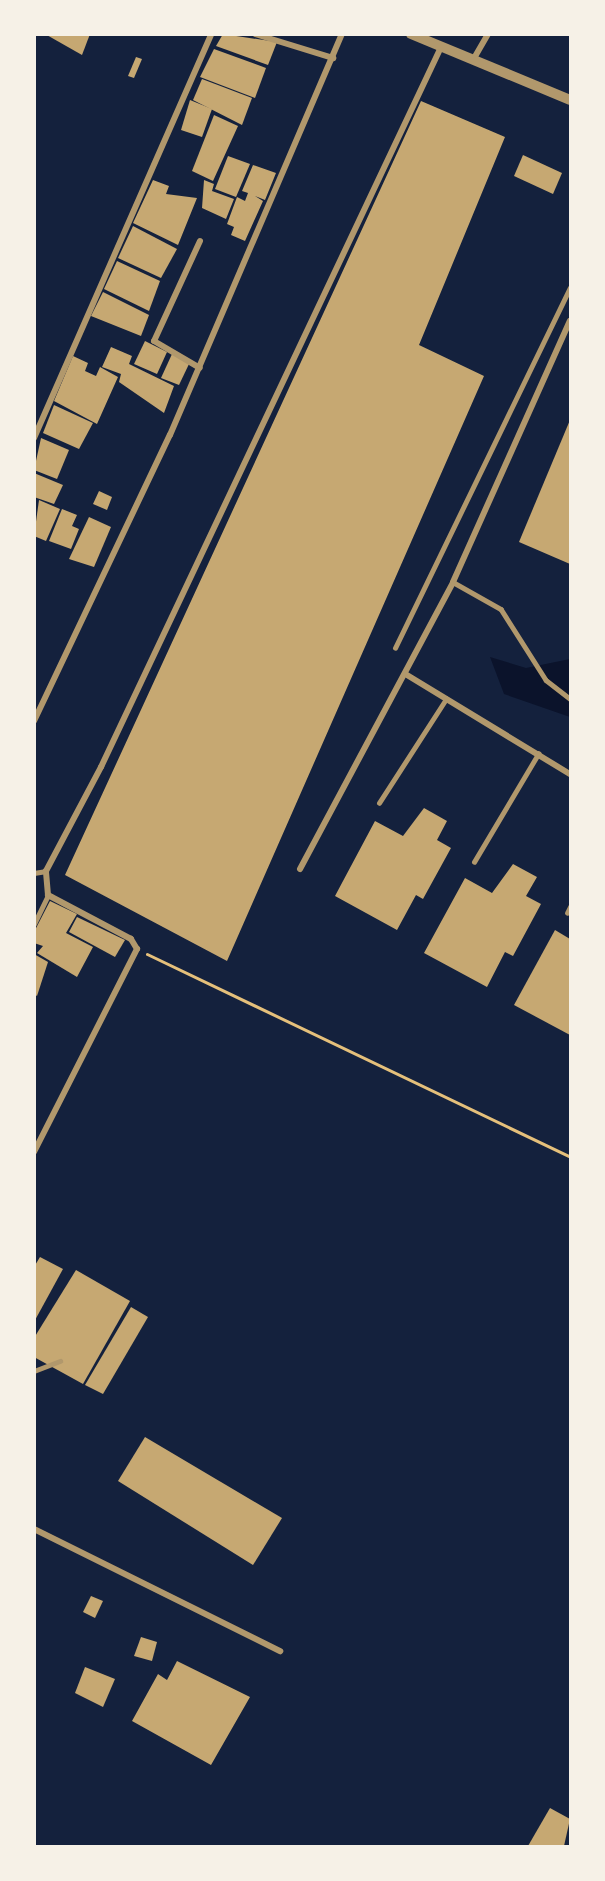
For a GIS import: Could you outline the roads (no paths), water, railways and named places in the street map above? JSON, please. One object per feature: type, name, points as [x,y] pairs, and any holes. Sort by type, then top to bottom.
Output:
[{"type":"street","points":[[34,438],[211,34]]},
{"type":"street","points":[[255,34],[333,58]]},
{"type":"street","points":[[34,721],[200,368],[342,34]]},
{"type":"street","points":[[411,34],[570,100]]},
{"type":"street","points":[[473,60],[488,34]]},
{"type":"street","points":[[34,1152],[137,949],[131,939],[48,895],[46,872],[117,735],[441,46]]},
{"type":"street","points":[[200,242],[154,341],[200,368]]},
{"type":"street","points":[[300,869],[407,675],[453,582],[570,321]]},
{"type":"street","points":[[407,675],[570,774]]},
{"type":"street","points":[[34,1529],[280,1651]]},
{"type":"lane","points":[[395,648],[570,288]]},
{"type":"lane","points":[[453,582],[501,609],[546,680],[570,699]]},
{"type":"lane","points":[[379,803],[446,699]]},
{"type":"lane","points":[[474,862],[538,754]]},
{"type":"lane","points":[[34,873],[46,872]]},
{"type":"lane","points":[[34,924],[48,895]]},
{"type":"lane","points":[[567,913],[570,907]]},
{"type":"lane","points":[[34,1371],[60,1361]]},
{"type":"water","points":[[490,657],[526,668],[570,659],[570,717],[504,694]]}]
